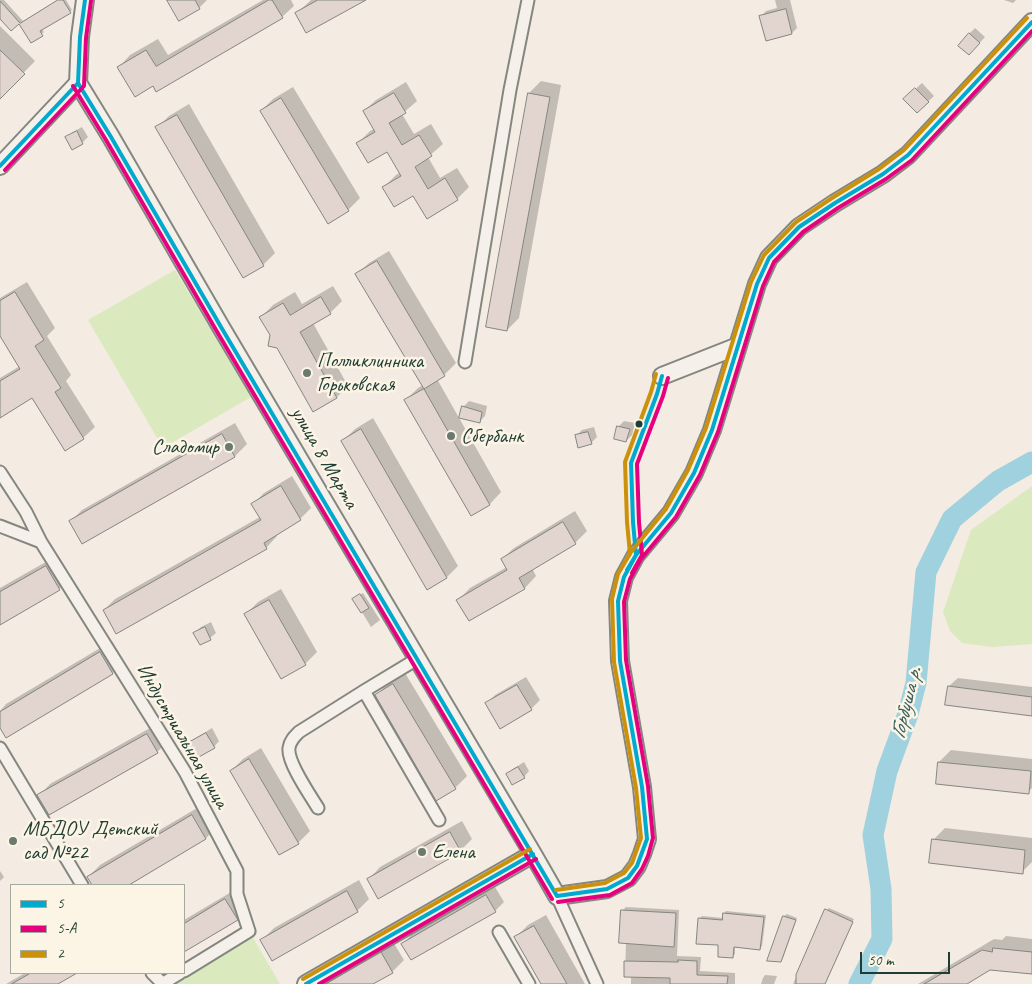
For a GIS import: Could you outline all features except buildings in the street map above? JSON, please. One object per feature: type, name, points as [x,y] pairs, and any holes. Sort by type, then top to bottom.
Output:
[{"type":"street","points":[[0,166],[78,83],[80,37],[85,0]]},
{"type":"street","points":[[465,362],[510,90],[527,4]]},
{"type":"street","points":[[597,984],[557,896],[607,889],[628,878],[637,866],[647,839],[642,787],[620,661],[618,600],[624,577],[636,555],[671,513],[694,473],[712,430],[757,284],[769,258],[799,227],[883,174],[908,155],[1032,22]]},
{"type":"street","name":"улица 8 Марта","points":[[78,83],[557,896]]},
{"type":"street","points":[[662,376],[738,346]]},
{"type":"street","points":[[0,472],[26,512],[42,542]]},
{"type":"street","points":[[1,528],[42,542]]},
{"type":"street","name":"Индустриальная улица","points":[[42,542],[185,772],[237,871],[238,894],[249,931],[185,969]]},
{"type":"street","points":[[318,808],[292,762],[288,750],[291,740],[299,732],[364,690],[417,659]]},
{"type":"street","points":[[364,690],[439,820]]},
{"type":"street","points":[[0,748],[81,884]]},
{"type":"street","points":[[306,984],[533,854]]},
{"type":"street","points":[[499,932],[529,984]]},
{"type":"street","points":[[153,974],[162,984],[178,974]]},
{"type":"green space","points":[[175,270],[251,397],[163,448],[88,320]]},
{"type":"green space","points":[[1032,486],[1032,644],[992,647],[962,643],[950,631],[943,612],[971,530]]},
{"type":"green space","points":[[249,931],[280,984],[163,984],[179,974],[185,974],[185,970]]},
{"type":"waterway","name":"Горбуша р.","points":[[859,984],[882,939],[881,889],[873,835],[887,771],[908,714],[916,683],[926,572],[952,519],[998,481],[1032,462]]},
{"type":"transit line","name":"5","points":[[0,166],[78,83],[80,37],[85,0]]},
{"type":"transit line","name":"5-А","points":[[5,170],[84,86],[86,38],[91,1]]},
{"type":"transit line","name":"2","points":[[556,890],[605,883],[624,873],[632,863],[641,838],[636,788],[614,662],[612,599],[618,574],[631,552],[666,509],[688,470],[706,428],[751,282],[764,255],[796,222],[879,169],[904,150],[1027,18]]},
{"type":"transit line","name":"5","points":[[557,896],[607,889],[628,878],[637,866],[647,839],[642,787],[620,661],[618,601],[624,577],[636,555],[671,513],[694,473],[712,430],[757,284],[769,258],[799,227],[883,174],[908,155],[1032,22]]},
{"type":"transit line","name":"5-А","points":[[558,902],[610,895],[632,883],[648,856],[653,838],[648,786],[626,660],[624,602],[630,579],[641,559],[676,517],[700,475],[718,432],[763,286],[774,262],[803,232],[886,179],[912,160],[1032,31]]},
{"type":"transit line","name":"5","points":[[78,83],[557,896]]},
{"type":"transit line","name":"5-А","points":[[73,86],[552,899]]},
{"type":"transit line","name":"2","points":[[622,567],[630,554],[625,462],[656,374]]},
{"type":"transit line","name":"5","points":[[627,570],[636,555],[631,463],[662,376]]},
{"type":"transit line","name":"5-А","points":[[632,573],[642,555],[637,464],[668,378]]},
{"type":"transit line","name":"2","points":[[303,979],[530,849]]},
{"type":"transit line","name":"5","points":[[306,984],[533,854]]},
{"type":"transit line","name":"5-А","points":[[319,984],[536,859]]},
{"type":"place","name":"Полликлинника Горьковская","points":[[307,373]]},
{"type":"place","name":"Сбербанк","points":[[451,436]]},
{"type":"place","name":"Сладомир","points":[[229,447]]},
{"type":"place","name":"МБДОУ Детский сад №22","points":[[13,841]]},
{"type":"place","name":"Елена","points":[[422,852]]}]
